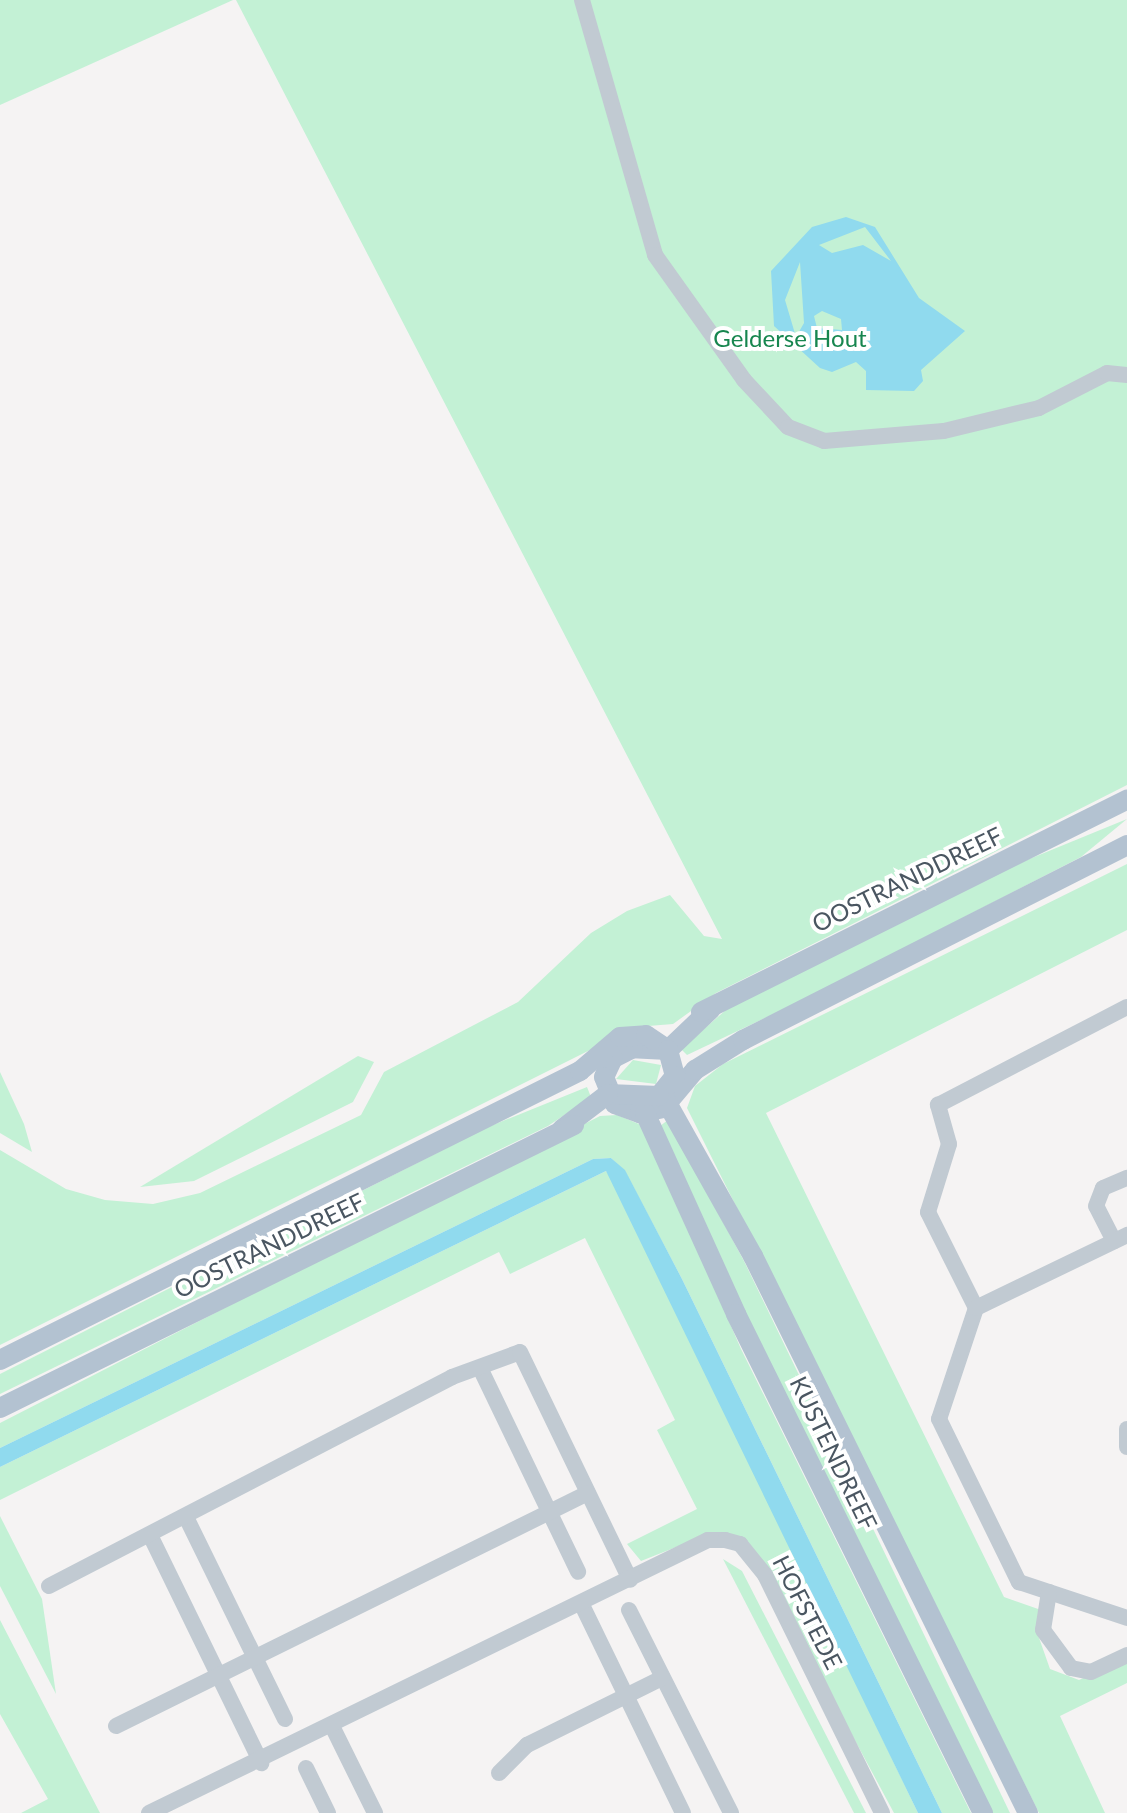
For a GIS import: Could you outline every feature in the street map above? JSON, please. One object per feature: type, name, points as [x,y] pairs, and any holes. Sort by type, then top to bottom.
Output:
[{"type":"main road","name":"OOSTRANDDREEF","points":[[664,1045],[711,1009],[1127,800]]},
{"type":"main road","points":[[683,1072],[664,1045],[620,1037],[599,1067],[612,1099],[645,1113],[668,1099],[683,1072],[1127,845]]},
{"type":"main road","name":"OOSTRANDDREEF","points":[[0,1360],[525,1099],[599,1067]]},
{"type":"main road","name":"OOSTRANDDREEF","points":[[0,1408],[562,1129],[612,1099]]},
{"type":"main road","points":[[612,1099],[668,1099]]},
{"type":"main road","name":"KUSTENDREEF","points":[[668,1099],[1028,1813]]},
{"type":"main road","name":"KUSTENDREEF","points":[[645,1113],[736,1314],[983,1813]]},
{"type":"street","points":[[582,0],[655,255],[744,380],[788,427],[824,441],[944,431],[1039,408],[1107,373],[1127,375]]},
{"type":"street","points":[[1127,1007],[946,1096],[939,1120],[949,1144],[928,1212],[976,1308],[939,1419],[1019,1582],[1127,1618]]},
{"type":"street","points":[[976,1308],[1121,1238],[1096,1206],[1103,1188],[1127,1178]]},
{"type":"street","points":[[49,1586],[186,1517],[223,1491],[452,1377],[481,1370],[520,1352],[630,1580]]},
{"type":"street","points":[[481,1370],[578,1572]]},
{"type":"street","points":[[1127,1429],[1127,1447]]},
{"type":"street","points":[[116,1726],[255,1658],[400,1579],[414,1580],[588,1493]]},
{"type":"street","points":[[186,1517],[285,1719]]},
{"type":"street","points":[[150,1535],[261,1763]]},
{"type":"street","name":"HOFSTEDE","points":[[149,1813],[333,1728],[708,1540],[740,1544],[765,1575],[882,1813]]},
{"type":"street","points":[[1049,1592],[1043,1630],[1071,1668],[1091,1672],[1127,1655]]},
{"type":"street","points":[[582,1605],[683,1813]]},
{"type":"street","points":[[629,1610],[731,1813]]},
{"type":"street","points":[[499,1773],[527,1745],[662,1678]]},
{"type":"street","points":[[333,1728],[375,1813]]},
{"type":"street","points":[[306,1768],[328,1813]]},
{"type":"green space","points":[[0,0],[233,0],[0,105]]},
{"type":"green space","name":"Gelderse Hout","points":[[236,0],[1127,0],[1127,785],[716,993],[673,1024],[636,1027],[0,1345],[0,1150],[66,1189],[105,1200],[153,1204],[200,1193],[361,1115],[384,1072],[518,1002],[591,933],[627,911],[670,895],[704,936],[722,939]]},
{"type":"green space","points":[[1127,819],[1081,857],[803,1000],[687,1055],[681,1049],[727,1009],[1022,862]]},
{"type":"green space","points":[[1127,864],[1127,930],[766,1113],[1004,1597],[1041,1610],[1038,1635],[1050,1669],[1079,1680],[1127,1658],[1127,1683],[1060,1716],[1105,1813],[1039,1813],[687,1108],[695,1086],[723,1064]]},
{"type":"green space","points":[[358,1056],[374,1062],[353,1102],[194,1181],[140,1187]]},
{"type":"green space","points":[[633,1060],[661,1065],[656,1084],[616,1079]]},
{"type":"green space","points":[[0,1072],[24,1124],[32,1152],[0,1133]]},
{"type":"green space","points":[[587,1087],[591,1097],[548,1126],[0,1394],[0,1374],[488,1127]]},
{"type":"green space","points":[[617,1115],[644,1126],[741,1349],[971,1813],[942,1813],[682,1279],[625,1171],[611,1158],[593,1159],[0,1448],[0,1423],[600,1116]]},
{"type":"green space","points":[[668,1120],[744,1261],[1010,1813],[992,1813],[723,1269],[660,1126]]},
{"type":"green space","points":[[606,1171],[620,1191],[918,1813],[894,1813],[750,1545],[694,1540],[641,1561],[627,1544],[697,1509],[657,1430],[675,1420],[585,1238],[510,1274],[499,1252],[0,1500],[0,1467]]},
{"type":"green space","points":[[0,1516],[42,1599],[56,1694],[0,1586]]},
{"type":"green space","points":[[723,1559],[742,1571],[866,1813],[854,1813]]},
{"type":"green space","points":[[0,1620],[100,1813],[21,1813],[48,1799],[0,1714]]},
{"type":"water","points":[[846,217],[875,227],[919,298],[965,331],[921,370],[923,381],[914,391],[866,390],[866,371],[856,362],[832,372],[820,368],[774,326],[771,271],[812,227]],"holes":[[[865,227],[891,261],[863,245],[832,253],[819,245]],[[800,262],[804,323],[796,337],[785,300]],[[822,311],[841,319],[842,330],[817,328],[814,316]]]},
{"type":"water","points":[[611,1158],[625,1170],[682,1279],[942,1813],[918,1813],[606,1171],[0,1467],[0,1448],[593,1159]]}]
